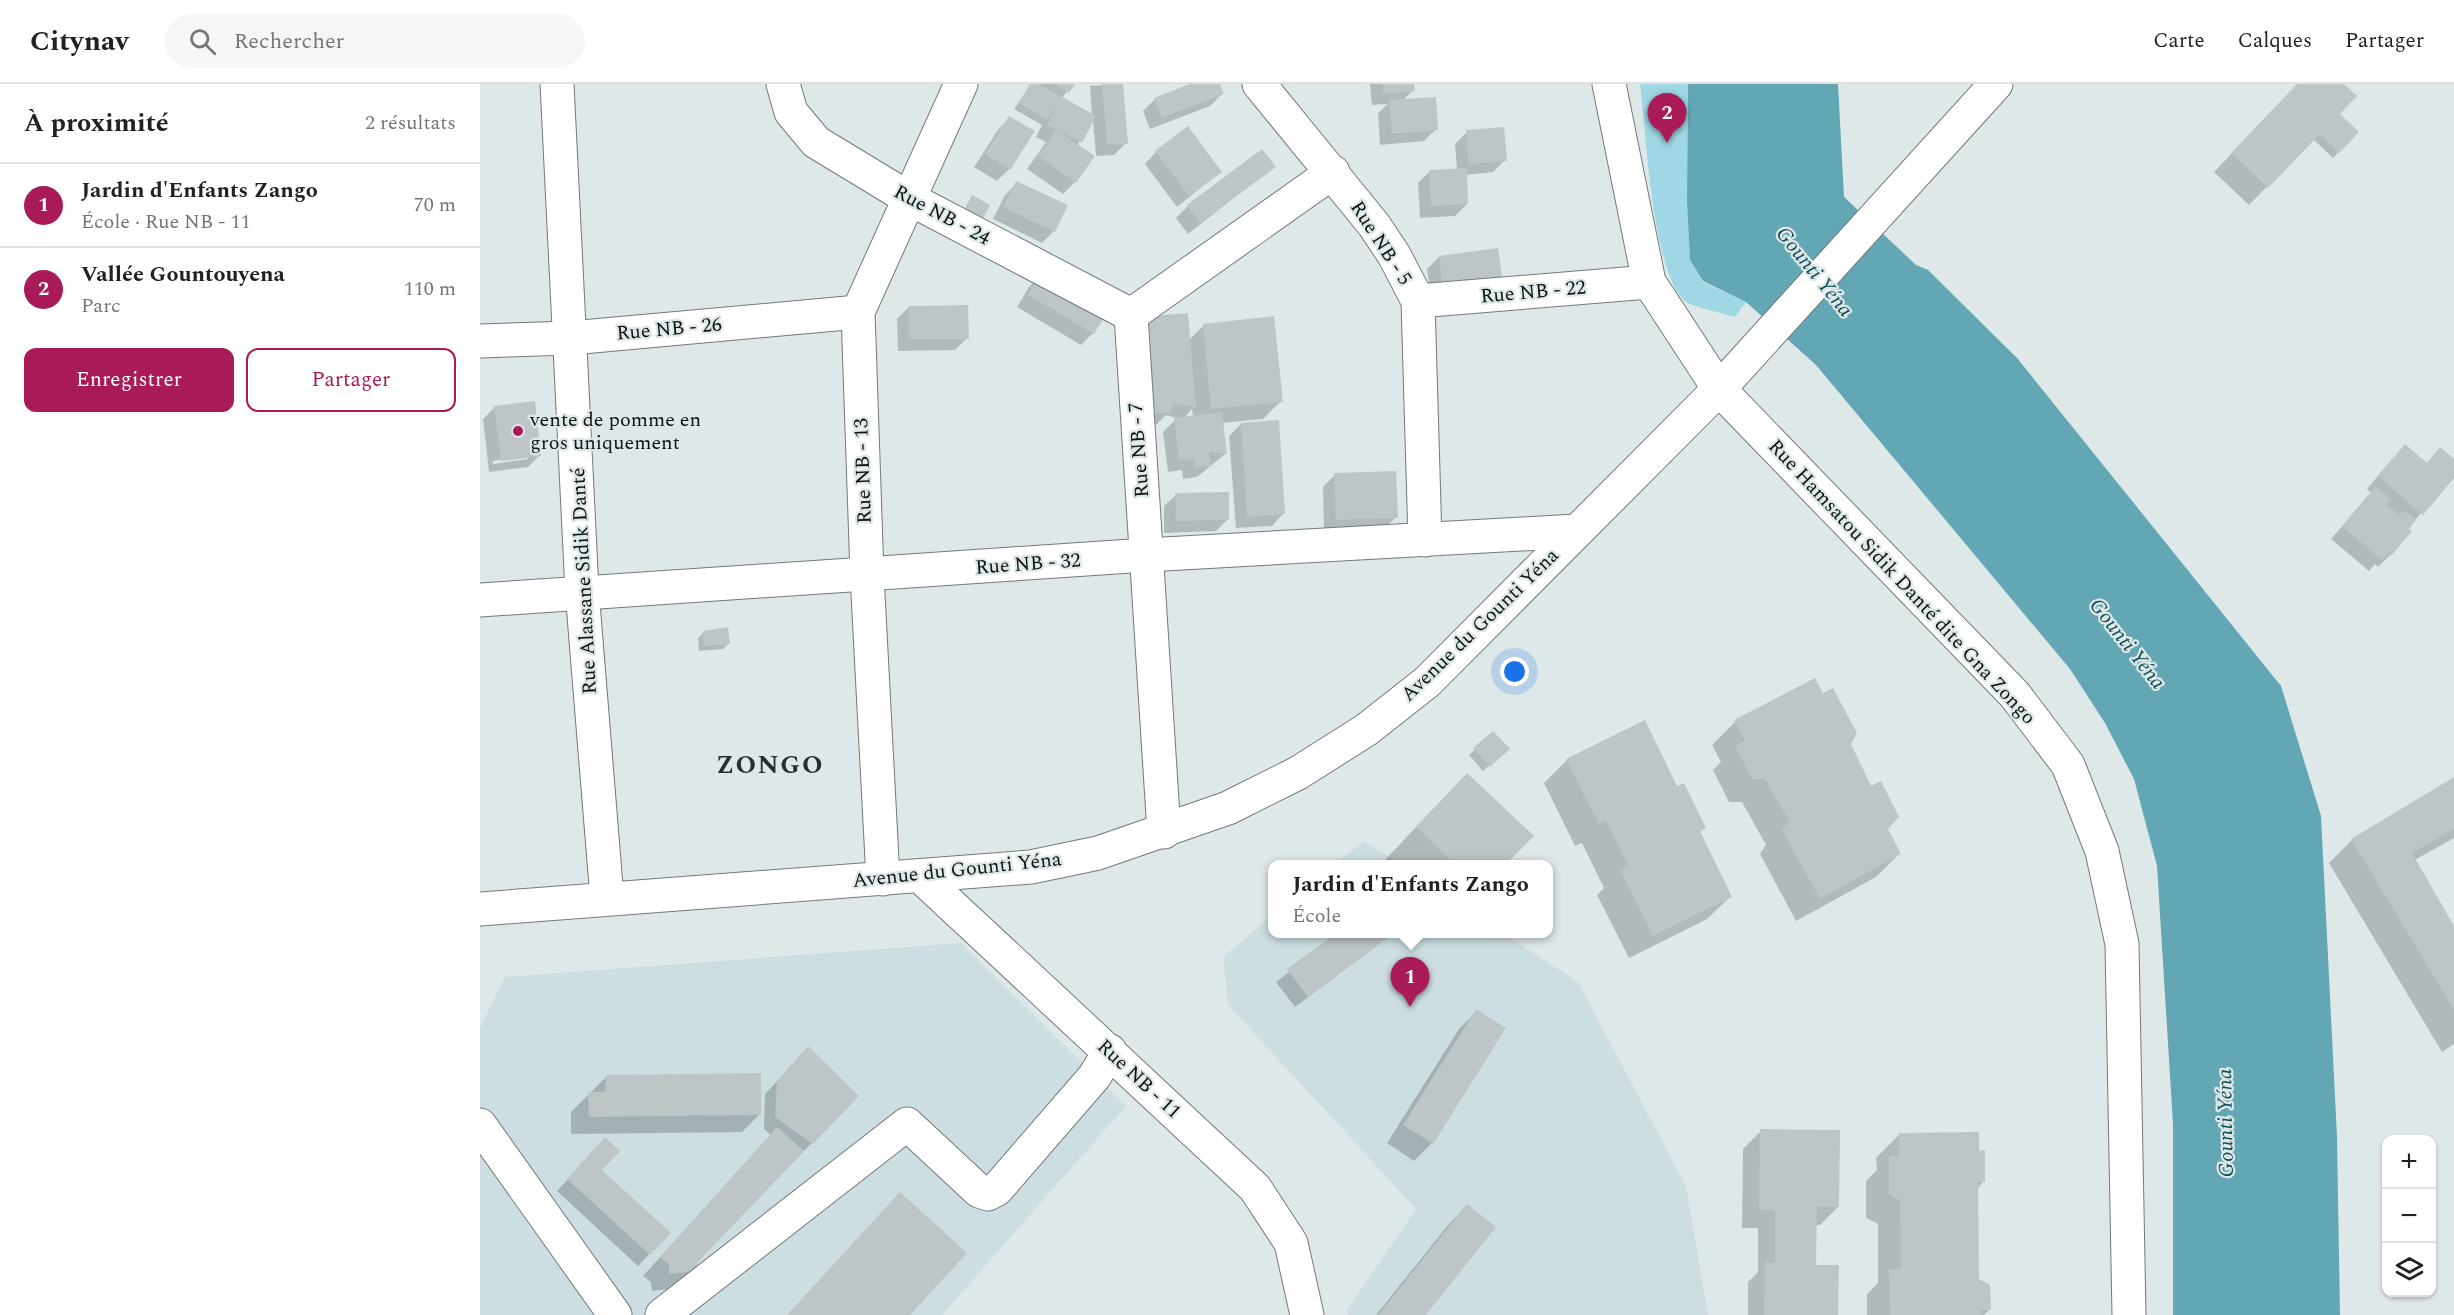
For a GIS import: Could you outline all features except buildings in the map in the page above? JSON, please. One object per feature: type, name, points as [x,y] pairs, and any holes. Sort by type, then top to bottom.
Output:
[{"type":"street","name":"Rue Alassane Sidik Danté","points":[[557,84],[582,591],[607,898]]},
{"type":"street","name":"Rue NB - 24","points":[[783,84],[791,112],[810,137],[910,198],[1131,315]]},
{"type":"street","name":"Rue NB - 13","points":[[883,879],[867,575],[858,312],[961,84]]},
{"type":"street","name":"Rue NB - 5","points":[[1259,84],[1333,172],[1394,255],[1418,301],[1425,540]]},
{"type":"street","points":[[1609,84],[1649,282]]},
{"type":"street","name":"Avenue du Gounti Yéna","points":[[480,909],[1031,867],[1098,853],[1164,832],[1228,808],[1299,773],[1366,730],[1427,682],[1719,389],[1888,200],[1996,84]]},
{"type":"street","points":[[1131,315],[1333,172]]},
{"type":"street","name":"Rue NB - 22","points":[[1418,301],[1649,282]]},
{"type":"street","name":"Rue Hamsatou Sidik Danté dite Gna Zongo","points":[[1649,282],[1719,389],[2015,695],[2068,765],[2103,851],[2122,944],[2129,1315]]},
{"type":"street","name":"Rue NB - 26","points":[[480,341],[571,338],[858,312]]},
{"type":"street","name":"Rue NB - 7","points":[[1131,315],[1164,832]]},
{"type":"street","name":"Rue NB - 32","points":[[480,600],[582,591],[867,575],[1146,555],[1576,531]]},
{"type":"street","name":"Rue NB - 11","points":[[920,876],[1255,1188],[1291,1242],[1307,1315]]},
{"type":"street","points":[[662,1315],[907,1124],[980,1191],[988,1194],[997,1189],[1094,1077],[1110,1051]]},
{"type":"street","points":[[480,1125],[615,1315]]},
{"type":"shaded area","points":[[1640,84],[1688,84],[1687,202],[1690,260],[1703,282],[1746,302],[1735,317],[1686,302],[1675,287],[1665,263],[1652,200]]},
{"type":"shaded area","points":[[1364,841],[1394,860],[1340,860]]},
{"type":"shaded area","points":[[1268,919],[1268,938],[1510,938],[1578,982],[1686,1186],[1708,1315],[1348,1315],[1347,1310],[1416,1209],[1228,1005],[1223,957]]},
{"type":"shaded area","points":[[961,943],[1126,1106],[942,1315],[480,1315],[480,1028],[505,977]]},
{"type":"water","name":"Gounti Yéna","points":[[1688,84],[1838,84],[1844,197],[1916,265],[1928,270],[2017,358],[2281,686],[2321,816],[2337,1137],[2340,1315],[2173,1315],[2173,1124],[2157,866],[2134,779],[2105,723],[2070,669],[1816,365],[1746,302],[1703,281],[1690,260],[1687,202]]},
{"type":"place","name":"Vallée Gountouyena","points":[[1667,143]]},
{"type":"place","name":"vente de pomme en gros uniquement","points":[[518,431]]},
{"type":"place","name":"Jardin d'Enfants Zango","points":[[1410,1007]]},
{"type":"district","name":"ZONGO","points":[[770,765]]}]
